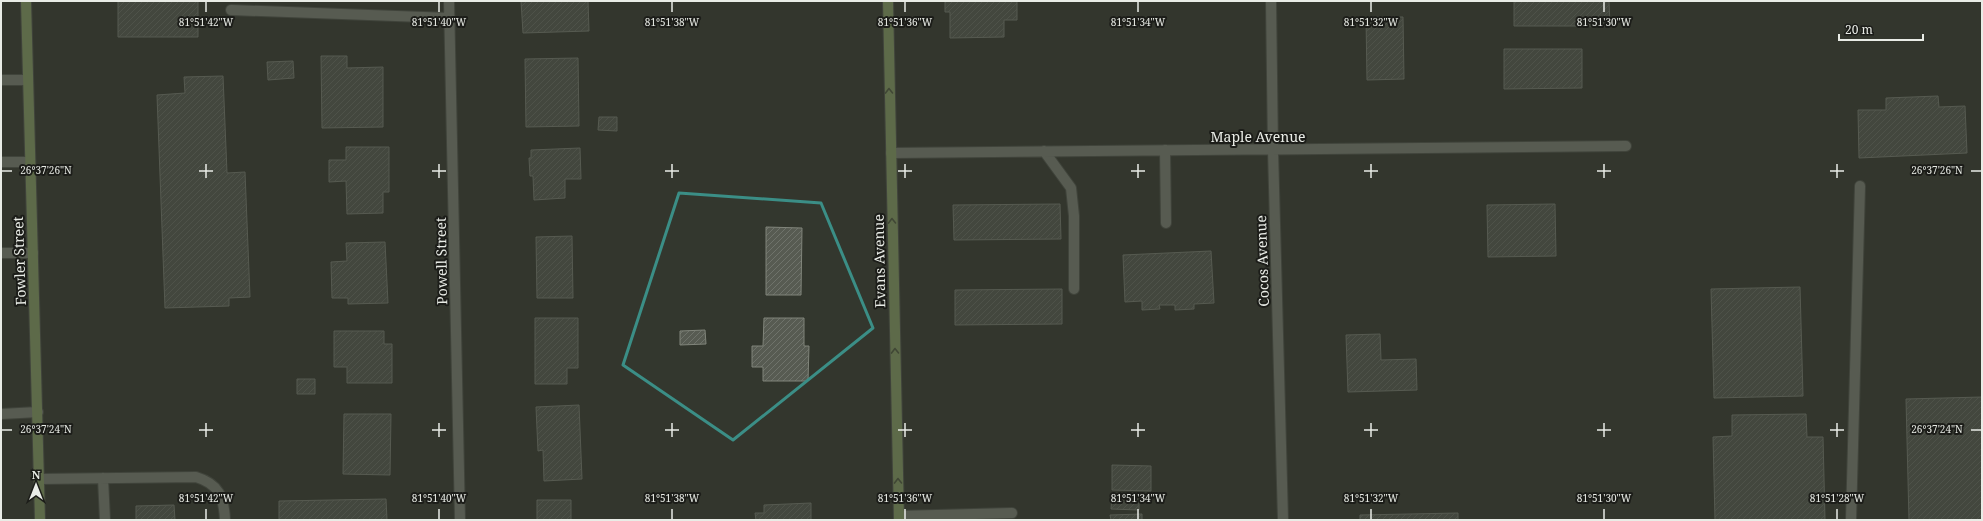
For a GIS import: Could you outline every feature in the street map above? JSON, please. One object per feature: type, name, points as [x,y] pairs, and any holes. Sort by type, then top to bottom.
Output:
[{"type":"main road","name":"Fowler Street","points":[[26,1],[40,520]]},
{"type":"main road","name":"Evans Avenue","points":[[888,1],[899,518]]},
{"type":"street","name":"Powell Street","points":[[449,1],[460,520]]},
{"type":"street","name":"Cocos Avenue","points":[[1272,1],[1273,150],[1283,520]]},
{"type":"street","points":[[231,10],[450,18]]},
{"type":"street","points":[[1,80],[28,80]]},
{"type":"street","name":"Maple Avenue","points":[[891,153],[1626,146]]},
{"type":"street","points":[[1165,150],[1166,223]]},
{"type":"street","points":[[1044,151],[1071,188],[1074,216],[1074,289]]},
{"type":"street","points":[[1,162],[30,162]]},
{"type":"street","points":[[1851,520],[1860,186]]},
{"type":"street","points":[[1,253],[33,253]]},
{"type":"street","points":[[1,414],[38,412]]},
{"type":"street","points":[[39,479],[196,477],[208,480],[216,487],[222,497],[225,520]]},
{"type":"street","points":[[103,478],[105,520]]},
{"type":"street","points":[[899,518],[1012,514]]},
{"type":"highlighted area","points":[[679,193],[821,203],[873,328],[733,440],[623,365]]},
{"type":"building","points":[[118,1],[198,1],[198,37],[118,37]]},
{"type":"building","points":[[521,1],[588,1],[589,31],[523,33]]},
{"type":"building","points":[[945,1],[1017,1],[1017,20],[1004,20],[1004,37],[950,38],[950,12],[945,12]]},
{"type":"building","points":[[1514,1],[1609,1],[1610,26],[1514,26]]},
{"type":"building","points":[[1366,17],[1403,17],[1404,79],[1367,80]]},
{"type":"building","points":[[1504,49],[1582,49],[1582,88],[1504,89]]},
{"type":"building","points":[[321,56],[347,56],[347,68],[383,67],[383,127],[322,128]]},
{"type":"building","points":[[578,58],[579,126],[526,127],[525,59]]},
{"type":"building","points":[[293,61],[294,78],[268,80],[267,62]]},
{"type":"building","points":[[223,76],[227,173],[245,172],[250,297],[229,298],[229,306],[165,308],[157,95],[185,93],[184,77]]},
{"type":"building","points":[[1938,96],[1939,107],[1965,106],[1967,153],[1859,158],[1858,110],[1886,110],[1886,98]]},
{"type":"building","points":[[599,117],[617,117],[617,131],[598,130]]},
{"type":"building","points":[[346,147],[389,147],[389,192],[383,192],[383,213],[347,214],[346,181],[329,182],[329,160],[346,160]]},
{"type":"building","points":[[580,148],[581,179],[565,179],[565,198],[534,200],[533,176],[530,176],[529,158],[531,158],[531,150]]},
{"type":"building","points":[[1060,204],[1061,239],[954,240],[953,205]]},
{"type":"building","points":[[1555,204],[1556,256],[1488,257],[1487,205]]},
{"type":"building","points":[[766,227],[802,228],[801,295],[766,295]]},
{"type":"building","points":[[572,236],[573,298],[537,298],[536,237]]},
{"type":"building","points":[[385,242],[388,303],[348,304],[348,298],[332,298],[331,262],[347,261],[346,243]]},
{"type":"building","points":[[1211,251],[1214,303],[1194,304],[1194,309],[1175,310],[1175,305],[1159,305],[1160,309],[1142,310],[1142,301],[1125,302],[1123,255]]},
{"type":"building","points":[[1800,287],[1803,396],[1714,398],[1711,289]]},
{"type":"building","points":[[1062,289],[1062,324],[955,325],[955,290]]},
{"type":"building","points":[[535,318],[578,318],[578,368],[567,368],[567,384],[535,384]]},
{"type":"building","points":[[764,318],[804,318],[804,346],[809,346],[808,381],[763,381],[763,367],[752,367],[752,346],[763,346]]},
{"type":"building","points":[[705,330],[706,344],[680,345],[680,331]]},
{"type":"building","points":[[334,331],[384,331],[384,344],[392,344],[392,383],[347,383],[347,367],[334,367]]},
{"type":"building","points":[[1380,334],[1381,360],[1416,359],[1417,390],[1348,392],[1346,335]]},
{"type":"building","points":[[297,379],[315,379],[315,394],[297,394]]},
{"type":"building","points":[[1982,397],[1982,520],[1909,520],[1906,399]]},
{"type":"building","points":[[579,405],[582,479],[544,481],[543,450],[538,451],[536,407]]},
{"type":"building","points":[[344,414],[391,414],[390,475],[343,474]]},
{"type":"building","points":[[1806,414],[1807,437],[1823,437],[1825,520],[1715,520],[1713,437],[1732,436],[1732,415]]},
{"type":"building","points":[[1112,465],[1151,466],[1151,491],[1112,490]]},
{"type":"building","points":[[1112,496],[1139,497],[1139,510],[1111,509]]},
{"type":"building","points":[[386,499],[387,520],[279,520],[279,501]]},
{"type":"building","points":[[537,500],[571,500],[571,520],[537,520]]},
{"type":"building","points":[[811,503],[811,520],[756,520],[755,513],[764,513],[764,505]]},
{"type":"building","points":[[174,505],[175,520],[136,520],[136,506]]},
{"type":"building","points":[[1458,513],[1458,520],[1360,520],[1360,515]]},
{"type":"building","points":[[1142,514],[1142,520],[1111,520],[1110,515]]}]
